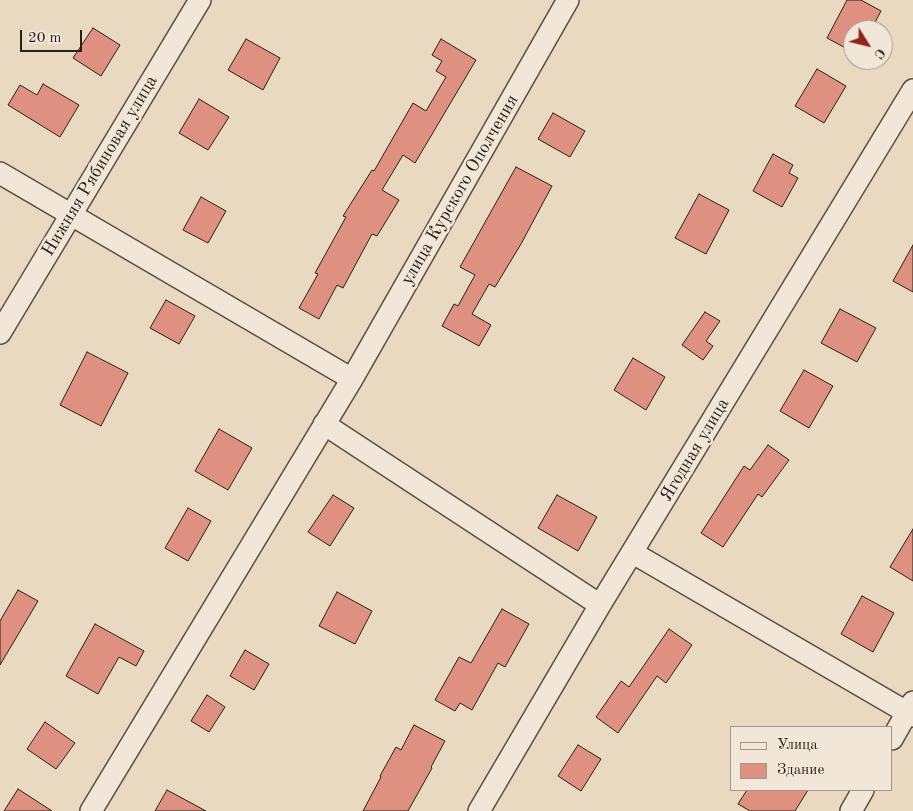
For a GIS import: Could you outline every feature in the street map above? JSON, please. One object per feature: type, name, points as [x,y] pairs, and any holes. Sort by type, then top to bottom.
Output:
[{"type":"street","name":"Нижняя Рябиновая улица","points":[[0,333],[200,0]]},
{"type":"street","name":"улица Курского Ополчения","points":[[91,811],[352,379],[568,0]]},
{"type":"street","name":"Ягодная улица","points":[[479,811],[600,605],[913,90]]},
{"type":"street","points":[[0,173],[352,379]]},
{"type":"street","points":[[324,424],[600,605]]},
{"type":"street","points":[[633,553],[911,710],[893,737]]},
{"type":"street","points":[[851,811],[862,791]]},
{"type":"building","points":[[847,0],[861,0],[881,11],[876,20],[843,20],[843,47],[827,38]]},
{"type":"building","points":[[93,28],[120,45],[101,76],[73,58]]},
{"type":"building","points":[[246,39],[280,58],[263,90],[228,70]]},
{"type":"building","points":[[441,39],[476,60],[415,163],[403,155],[382,190],[399,200],[377,236],[372,234],[343,288],[337,285],[319,319],[299,308],[318,274],[315,273],[346,217],[343,216],[372,170],[374,171],[413,103],[426,111],[446,77],[436,71],[442,61],[432,55]]},
{"type":"building","points":[[817,69],[846,86],[824,123],[795,106]]},
{"type":"building","points":[[43,84],[79,105],[60,137],[8,105],[20,85],[37,95]]},
{"type":"building","points":[[199,99],[229,117],[208,150],[179,133]]},
{"type":"building","points":[[553,113],[585,131],[570,157],[538,139]]},
{"type":"building","points":[[773,154],[793,165],[789,173],[798,178],[782,207],[753,191]]},
{"type":"building","points":[[516,167],[552,186],[521,244],[495,287],[489,284],[472,314],[491,325],[479,346],[442,326],[454,304],[458,306],[475,275],[460,267]]},
{"type":"building","points":[[699,194],[729,210],[706,254],[675,238]]},
{"type":"building","points":[[201,197],[226,211],[208,243],[183,230]]},
{"type":"building","points":[[913,245],[913,292],[893,281]]},
{"type":"building","points":[[166,300],[195,316],[179,344],[150,328]]},
{"type":"building","points":[[840,309],[876,328],[857,362],[821,343]]},
{"type":"building","points":[[705,312],[720,321],[706,341],[713,346],[703,360],[682,345]]},
{"type":"building","points":[[87,352],[128,373],[101,426],[60,405]]},
{"type":"building","points":[[633,358],[665,377],[646,410],[614,390]]},
{"type":"building","points":[[804,370],[833,386],[809,428],[780,411]]},
{"type":"building","points":[[219,429],[252,448],[228,490],[195,471]]},
{"type":"building","points":[[768,445],[789,460],[762,497],[758,494],[723,547],[701,533],[744,466],[750,470]]},
{"type":"building","points":[[333,495],[354,508],[330,546],[308,532]]},
{"type":"building","points":[[557,495],[597,517],[578,551],[538,528]]},
{"type":"building","points":[[188,508],[211,521],[188,561],[165,548]]},
{"type":"building","points":[[913,529],[913,581],[890,567]]},
{"type":"building","points":[[18,590],[38,601],[0,665],[0,621]]},
{"type":"building","points":[[337,592],[372,611],[355,644],[319,626]]},
{"type":"building","points":[[862,596],[894,613],[873,652],[841,634]]},
{"type":"building","points":[[502,609],[529,624],[505,667],[498,663],[472,710],[460,703],[455,711],[435,700],[459,657],[471,663]]},
{"type":"building","points":[[95,624],[144,651],[136,666],[119,657],[98,694],[66,676]]},
{"type":"building","points":[[669,629],[692,645],[666,683],[657,676],[618,733],[596,717],[621,681],[629,687]]},
{"type":"building","points":[[245,650],[269,664],[254,690],[230,676]]},
{"type":"building","points":[[207,695],[225,707],[209,732],[191,721]]},
{"type":"building","points":[[45,722],[75,743],[56,769],[27,749]]},
{"type":"building","points":[[414,725],[445,741],[408,811],[363,811],[396,747],[401,750]]},
{"type":"building","points":[[578,745],[601,759],[581,791],[558,776]]},
{"type":"building","points":[[18,789],[52,811],[4,811]]},
{"type":"building","points":[[167,790],[206,811],[155,811]]},
{"type":"building","points":[[746,791],[807,791],[795,811],[750,811],[738,804]]}]
